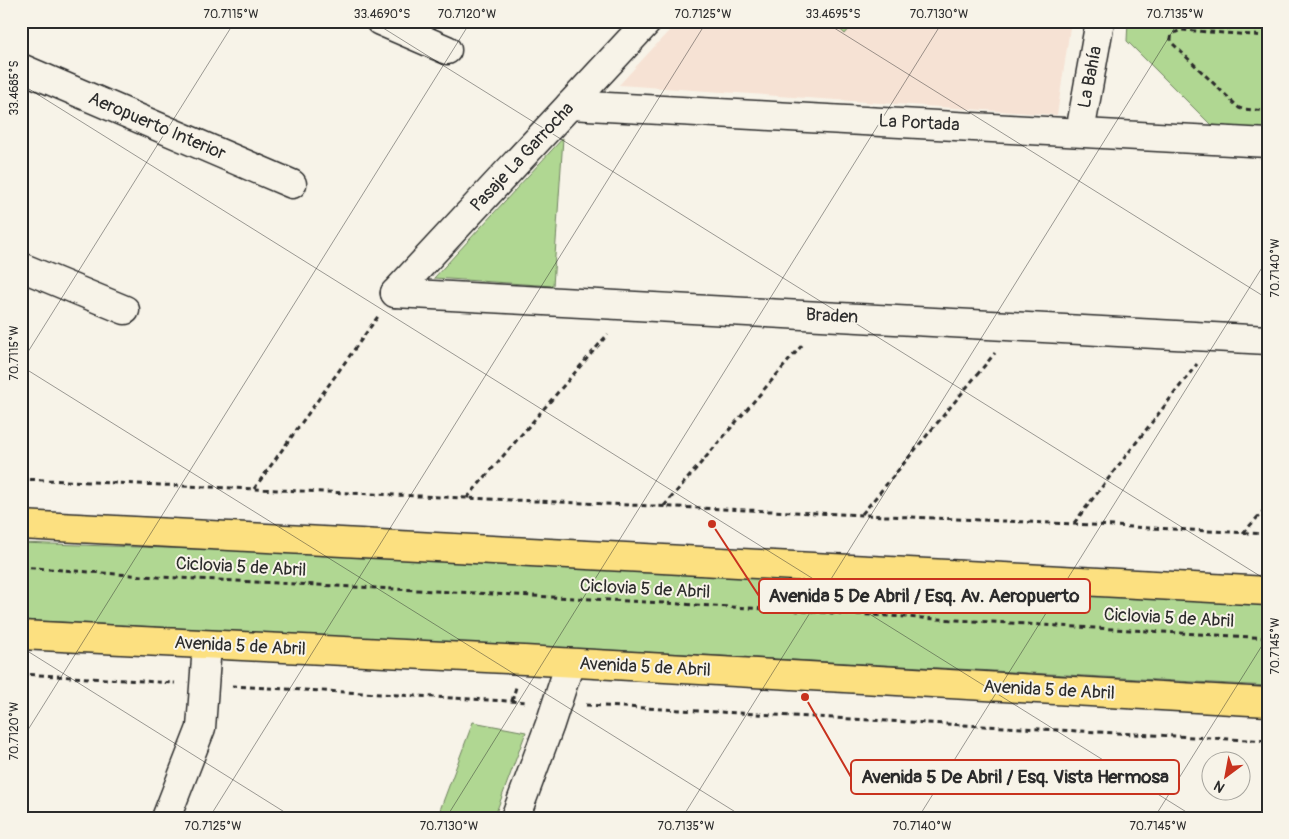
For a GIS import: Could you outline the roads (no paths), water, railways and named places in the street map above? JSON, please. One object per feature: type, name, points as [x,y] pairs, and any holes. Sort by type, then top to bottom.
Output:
[{"type":"main road","points":[[21,525],[1268,591]]},
{"type":"main road","name":"Avenida 5 de Abril","points":[[21,635],[1268,702]]},
{"type":"street","points":[[380,21],[447,50]]},
{"type":"street","name":"Pasaje La Garrocha","points":[[395,293],[648,21]]},
{"type":"street","name":"La Bahía","points":[[1080,132],[1100,21]]},
{"type":"street","name":"Aeropuerto Interior","points":[[21,68],[292,184]]},
{"type":"street","name":"La Portada","points":[[570,105],[1268,142]]},
{"type":"street","points":[[21,267],[125,310]]},
{"type":"street","name":"Braden","points":[[395,293],[1268,340]]},
{"type":"street","points":[[166,818],[201,728],[208,645]]},
{"type":"street","points":[[515,818],[570,663]]},
{"type":"place","name":"Avenida 5 De Abril / Esq. Av. Aeropuerto","points":[[712,524]]},
{"type":"place","name":"Avenida 5 De Abril / Esq. Vista Hermosa","points":[[805,697]]}]
